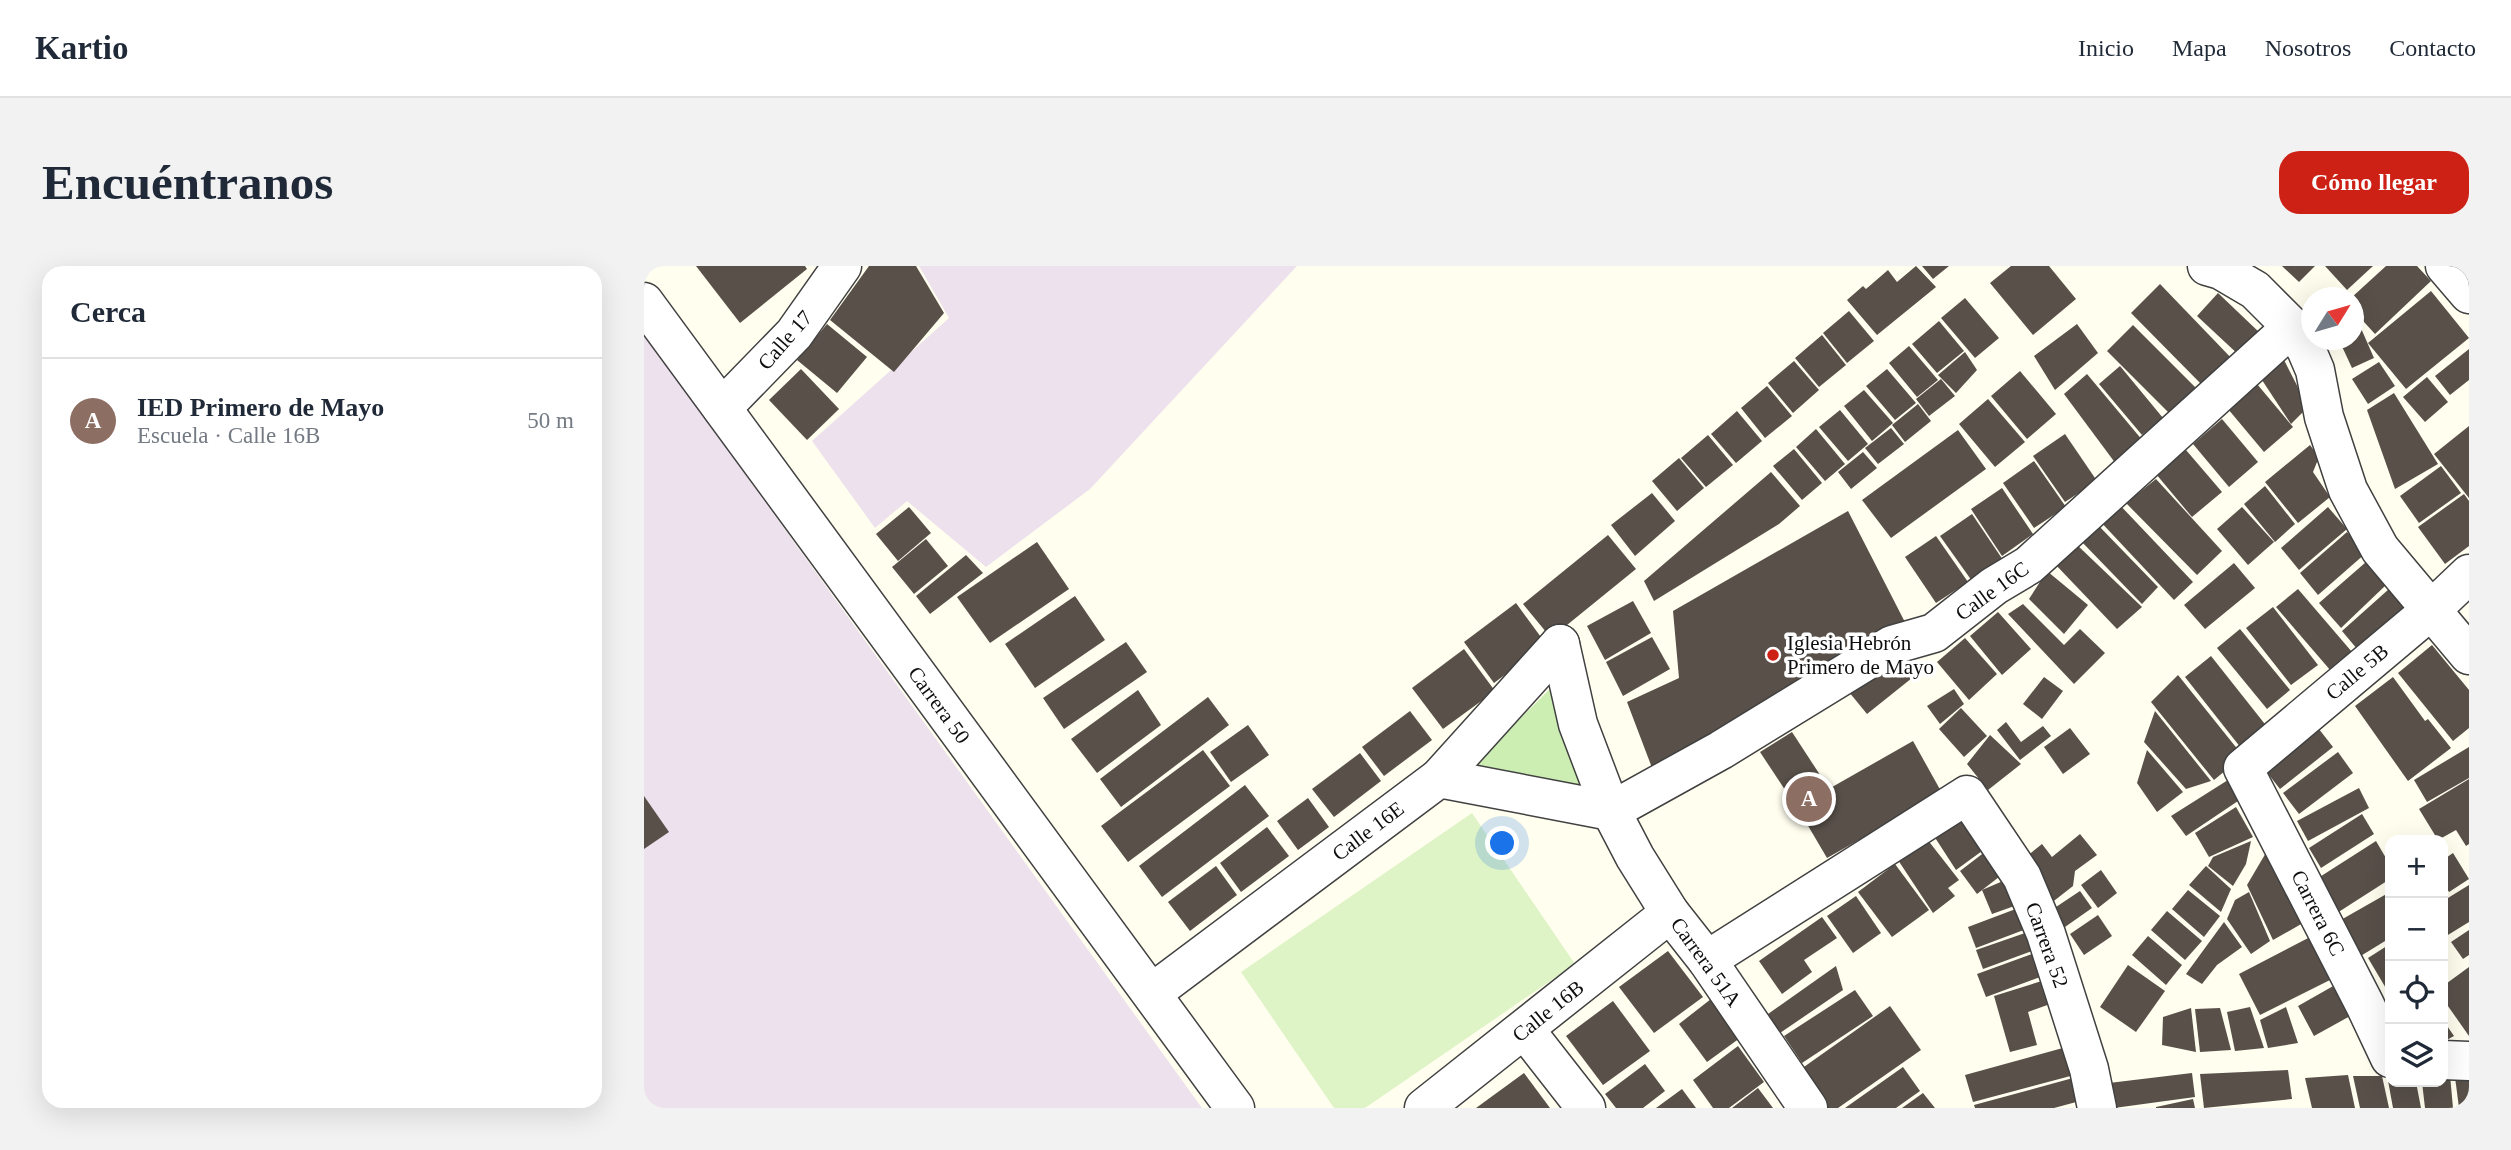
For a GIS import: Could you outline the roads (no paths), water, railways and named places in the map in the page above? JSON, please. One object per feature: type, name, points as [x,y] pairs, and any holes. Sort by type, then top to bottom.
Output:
[{"type":"street","name":"Calle 17","points":[[722,408],[794,334],[842,266]]},
{"type":"street","points":[[2207,266],[2255,290],[2292,327],[2315,370],[2324,417],[2348,490],[2380,549],[2469,655]]},
{"type":"street","points":[[2445,266],[2469,294]]},
{"type":"street","name":"Carrera 50","points":[[644,302],[1235,1108]]},
{"type":"street","name":"Calle 16C","points":[[1611,811],[1721,750],[1892,645],[1934,633],[1994,586],[2029,565],[2292,327]]},
{"type":"street","name":"Calle 5B","points":[[2243,768],[2430,611],[2469,574]]},
{"type":"street","name":"Carrera 51A","points":[[1560,644],[1578,724],[1611,811],[1635,857],[1670,913],[1707,960],[1808,1108]]},
{"type":"street","name":"Calle 16E","points":[[1152,993],[1439,778],[1560,644]]},
{"type":"street","name":"Carrera 6C","points":[[2243,768],[2385,1048]]},
{"type":"street","points":[[1439,778],[1611,811]]},
{"type":"street","name":"Carrera 52","points":[[1707,960],[1967,795],[2022,877],[2046,934],[2085,1056],[2097,1108]]},
{"type":"street","name":"Calle 16B","points":[[1424,1108],[1670,913]]},
{"type":"street","points":[[1525,1030],[1586,1108]]},
{"type":"street","points":[[2448,1060],[2469,1061]]},
{"type":"place","name":"Iglesia Hebrón Primero de Mayo","points":[[1773,655]]},
{"type":"place","name":"IED Primero de Mayo","points":[[1809,799]]}]
